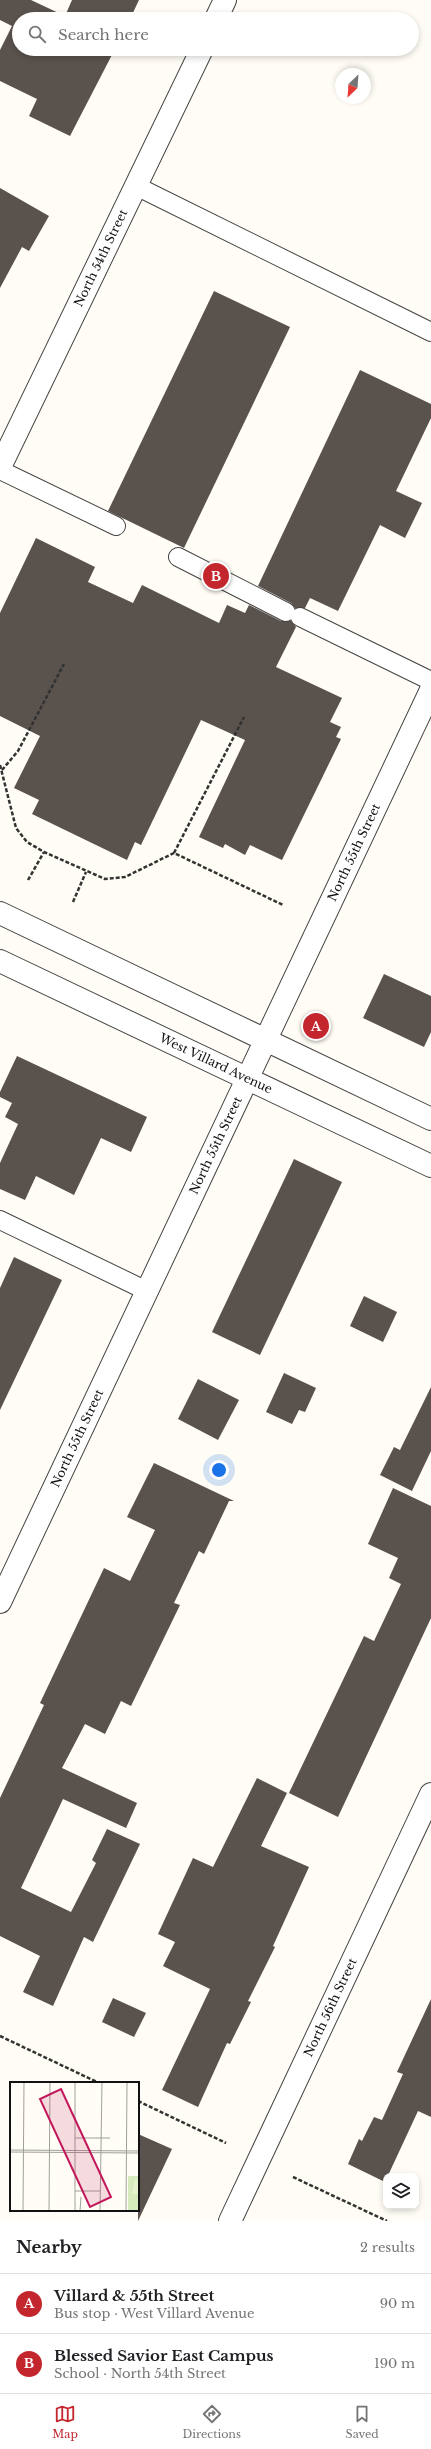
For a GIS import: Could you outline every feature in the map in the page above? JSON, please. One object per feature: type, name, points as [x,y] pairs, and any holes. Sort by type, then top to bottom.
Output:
[{"type":"street","points":[[219,12],[225,0]]},
{"type":"street","name":"North 54th Street","points":[[0,468],[199,56]]},
{"type":"street","name":"North 55th Street","points":[[0,1602],[246,1078],[266,1039],[431,690]]},
{"type":"street","points":[[0,913],[431,1119]]},
{"type":"street","name":"West Villard Avenue","points":[[0,961],[431,1166]]},
{"type":"street","name":"North 56th Street","points":[[230,2221],[431,1794]]},
{"type":"lane","points":[[136,186],[431,332]]},
{"type":"lane","points":[[0,468],[116,526]]},
{"type":"lane","points":[[178,558],[431,681]]},
{"type":"lane","points":[[0,1220],[147,1291]]},
{"type":"path","points":[[2,770],[18,751],[64,664]]},
{"type":"path","points":[[0,765],[16,828],[26,842],[86,872],[105,879],[125,877],[174,853],[244,717]]},
{"type":"path","points":[[28,880],[44,852]]},
{"type":"path","points":[[174,853],[283,905]]},
{"type":"path","points":[[73,902],[86,872]]},
{"type":"path","points":[[0,2036],[97,2082]]},
{"type":"path","points":[[139,2101],[226,2143]]},
{"type":"path","points":[[293,2177],[387,2221]]},
{"type":"building","points":[[0,0],[31,0],[56,12],[12,12],[12,26],[0,20]]},
{"type":"building","points":[[72,0],[139,0],[133,12],[67,12]]},
{"type":"building","points":[[12,26],[12,56],[111,56],[70,136],[29,116],[37,99],[0,81],[0,50]]},
{"type":"building","points":[[0,188],[49,216],[29,251],[22,247],[0,288]]},
{"type":"building","points":[[214,291],[290,327],[184,548],[108,511]]},
{"type":"building","points":[[360,370],[431,404],[431,418],[396,491],[422,503],[405,538],[380,525],[338,611],[310,598],[305,608],[295,608],[291,603],[258,586]]},
{"type":"building","points":[[36,538],[95,567],[88,582],[133,603],[142,585],[219,623],[227,605],[245,613],[249,605],[281,621],[291,621],[296,627],[276,667],[342,698],[330,722],[341,727],[336,737],[341,739],[282,860],[250,845],[245,855],[225,844],[223,848],[199,837],[245,740],[201,720],[141,845],[135,842],[127,860],[32,814],[39,800],[14,788],[40,736],[0,716],[0,613]]},
{"type":"building","points":[[384,974],[431,996],[431,1032],[424,1047],[363,1018]]},
{"type":"building","points":[[17,1056],[147,1117],[131,1152],[101,1138],[74,1195],[36,1176],[25,1200],[0,1189],[0,1163],[18,1124],[5,1117],[12,1103],[0,1097],[0,1092]]},
{"type":"building","points":[[294,1159],[342,1182],[260,1355],[212,1332]]},
{"type":"building","points":[[14,1257],[62,1280],[0,1410],[0,1288]]},
{"type":"building","points":[[364,1296],[397,1312],[383,1342],[350,1326]]},
{"type":"building","points":[[284,1373],[316,1388],[305,1412],[299,1410],[292,1424],[266,1412]]},
{"type":"building","points":[[198,1379],[239,1400],[218,1440],[178,1419]]},
{"type":"building","points":[[431,1387],[431,1451],[412,1491],[380,1475],[394,1447],[400,1450]]},
{"type":"building","points":[[154,1463],[234,1501],[229,1501],[204,1554],[199,1551],[174,1603],[180,1605],[131,1706],[121,1701],[105,1734],[85,1724],[62,1768],[137,1803],[126,1828],[63,1799],[21,1888],[71,1912],[96,1863],[92,1860],[107,1829],[140,1844],[93,1942],[84,1937],[53,2006],[23,1992],[40,1956],[0,1936],[0,1798],[44,1705],[40,1703],[104,1568],[130,1581],[155,1530],[127,1517]]},
{"type":"building","points":[[393,1488],[431,1506],[431,1618],[338,1817],[289,1793],[364,1636],[374,1641],[401,1584],[389,1578],[398,1558],[368,1544]]},
{"type":"building","points":[[257,1778],[287,1793],[261,1846],[309,1867],[273,1946],[275,1947],[248,2001],[251,2002],[230,2044],[227,2043],[198,2107],[162,2090],[210,1989],[163,1966],[175,1942],[158,1934],[193,1858],[213,1867]]},
{"type":"building","points":[[113,1998],[146,2013],[134,2037],[102,2022]]},
{"type":"building","points":[[431,1999],[431,2117],[418,2111],[389,2173],[383,2173],[383,2181],[348,2164],[359,2139],[362,2141],[374,2117],[382,2120],[403,2074],[397,2072]]},
{"type":"building","points":[[139,2134],[172,2149],[138,2221],[139,2211]]},
{"type":"place","name":"Blessed Savior East Campus","points":[[216,576]]},
{"type":"place","name":"Villard & 55th Street","points":[[316,1026]]}]
